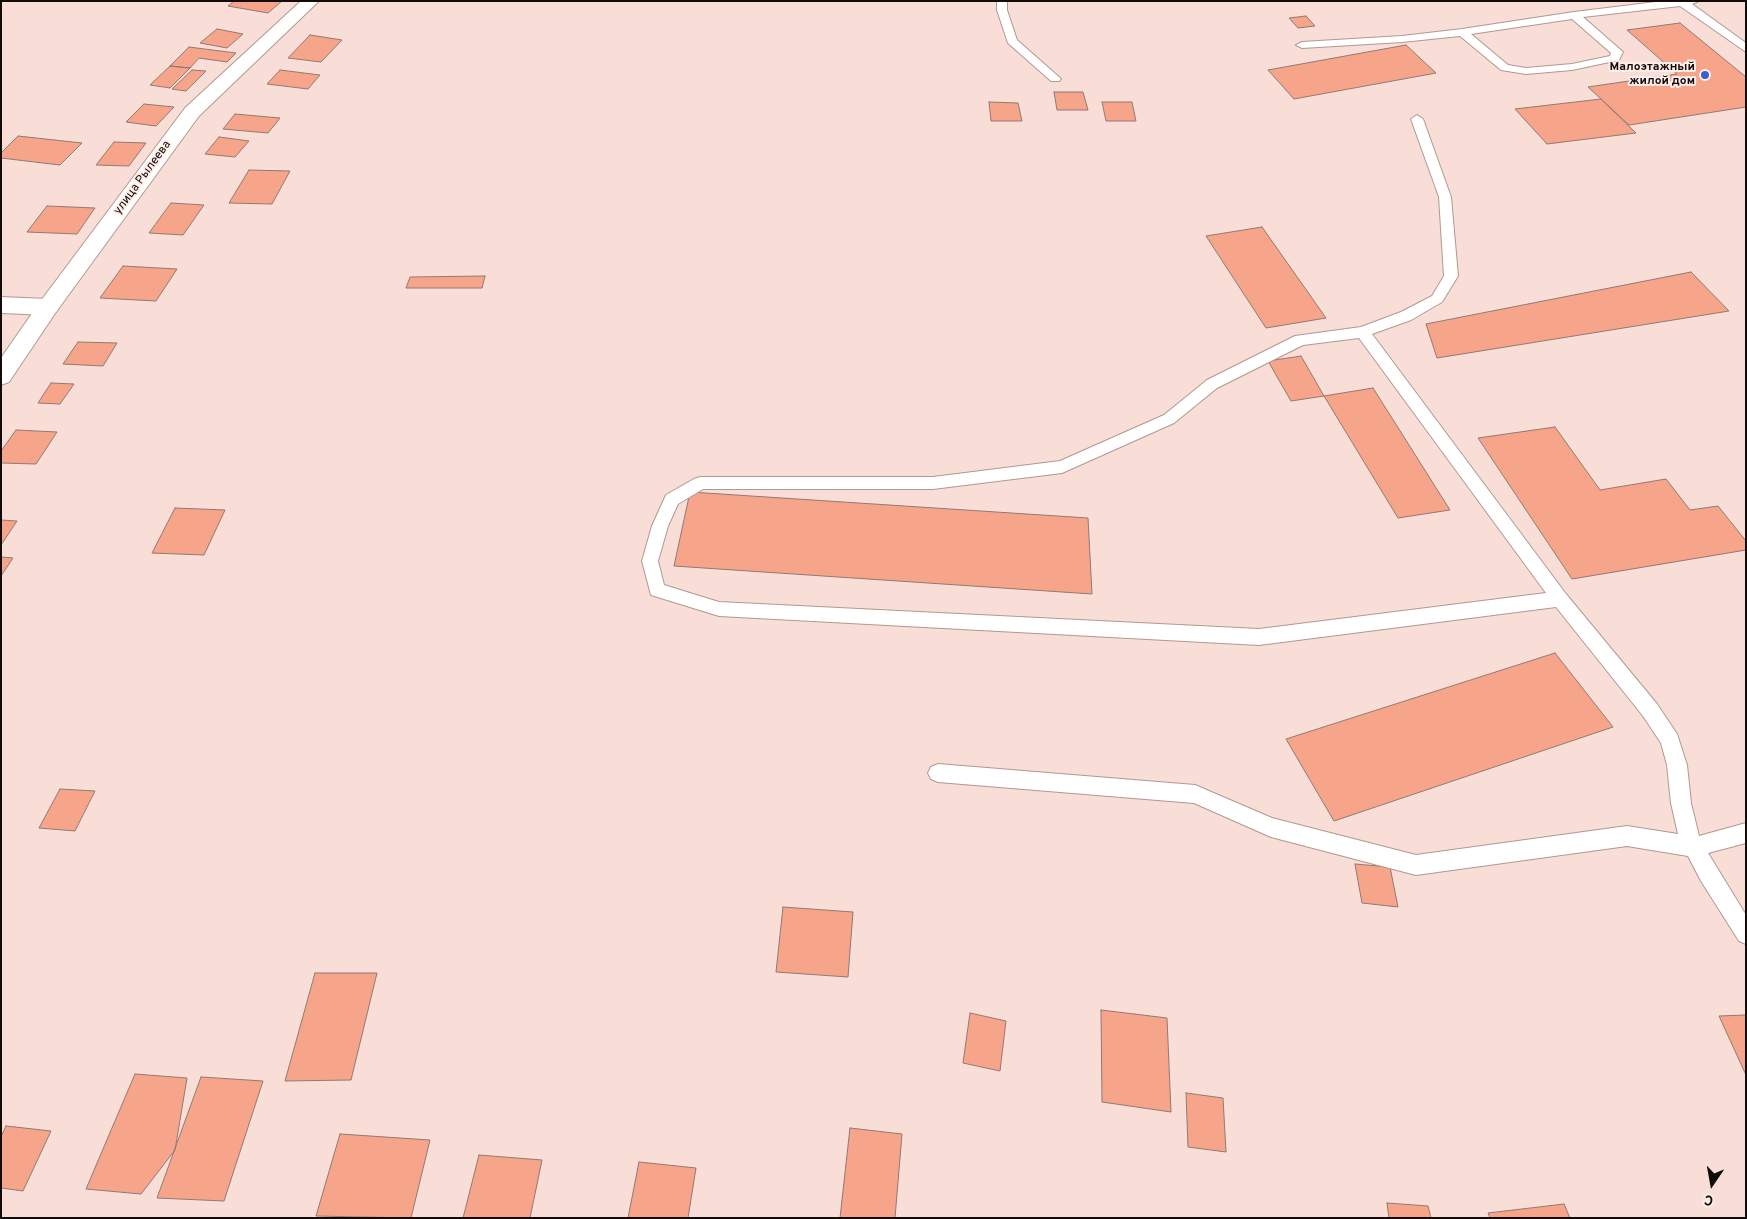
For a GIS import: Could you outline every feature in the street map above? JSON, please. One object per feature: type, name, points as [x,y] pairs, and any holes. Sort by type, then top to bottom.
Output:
[{"type":"street","name":"улица Рылеева","points":[[1,376],[48,308],[192,112],[311,1]]},
{"type":"street","points":[[1,305],[48,308]]},
{"type":"lane","points":[[1002,1],[1002,10],[1012,41],[1054,79]]},
{"type":"lane","points":[[1302,45],[1402,39],[1574,15],[1694,1]]},
{"type":"lane","points":[[1682,2],[1746,49]]},
{"type":"lane","points":[[1462,32],[1505,68],[1526,71],[1572,67],[1615,58],[1617,52],[1574,15]]},
{"type":"lane","points":[[1418,119],[1445,197],[1451,276],[1437,299],[1406,316],[1363,332],[1300,340],[1212,384],[1169,419],[1062,467],[933,483],[700,484],[672,500],[660,526],[650,561],[657,590],[719,608],[1259,638],[1560,599]]},
{"type":"lane","points":[[1363,332],[1560,599],[1650,710],[1670,740],[1677,765],[1688,835],[1708,874],[1746,934]]},
{"type":"lane","points":[[938,772],[1195,794],[1270,827],[1416,865],[1627,836],[1695,847],[1746,833]]},
{"type":"building","points":[[234,1],[282,1],[268,13],[228,6]]},
{"type":"building","points":[[1306,16],[1315,26],[1298,28],[1289,18]]},
{"type":"building","name":"Малоэтажный жилой дом","points":[[1680,23],[1746,77],[1746,107],[1629,125],[1588,87],[1677,74],[1627,30]]},
{"type":"building","points":[[217,29],[243,34],[227,48],[200,43]]},
{"type":"building","points":[[310,35],[342,40],[321,62],[288,58]]},
{"type":"building","points":[[1406,45],[1436,73],[1294,99],[1268,70]]},
{"type":"building","points":[[189,47],[236,53],[227,62],[199,58],[190,68],[170,66]]},
{"type":"building","points":[[170,66],[190,68],[170,88],[150,85]]},
{"type":"building","points":[[192,70],[206,71],[186,91],[172,89]]},
{"type":"building","points":[[280,70],[320,75],[308,89],[267,84]]},
{"type":"building","points":[[1054,92],[1083,92],[1088,110],[1057,110]]},
{"type":"building","points":[[1601,99],[1636,133],[1547,144],[1515,109]]},
{"type":"building","points":[[989,102],[1018,103],[1022,121],[991,121]]},
{"type":"building","points":[[1102,102],[1132,102],[1136,121],[1106,121]]},
{"type":"building","points":[[144,104],[174,107],[156,126],[126,122]]},
{"type":"building","points":[[235,114],[280,118],[268,133],[223,129]]},
{"type":"building","points":[[18,136],[82,143],[60,165],[1,158],[1,153]]},
{"type":"building","points":[[219,137],[249,141],[235,157],[205,154]]},
{"type":"building","points":[[114,142],[146,143],[129,166],[96,165]]},
{"type":"building","points":[[249,170],[290,171],[272,204],[229,203]]},
{"type":"building","points":[[171,203],[204,205],[183,235],[149,233]]},
{"type":"building","points":[[47,206],[95,208],[77,234],[27,232]]},
{"type":"building","points":[[1262,227],[1326,318],[1266,328],[1206,236]]},
{"type":"building","points":[[123,266],[177,269],[156,301],[100,298]]},
{"type":"building","points":[[1691,272],[1729,311],[1437,358],[1426,324]]},
{"type":"building","points":[[485,276],[482,288],[406,288],[410,277]]},
{"type":"building","points":[[78,342],[117,343],[103,366],[63,364]]},
{"type":"building","points":[[1301,356],[1324,396],[1291,401],[1268,361]]},
{"type":"building","points":[[51,383],[74,384],[60,404],[38,403]]},
{"type":"building","points":[[1373,388],[1450,510],[1398,518],[1324,396]]},
{"type":"building","points":[[1555,427],[1600,490],[1666,479],[1690,510],[1718,506],[1746,541],[1746,550],[1572,579],[1478,438]]},
{"type":"building","points":[[16,430],[57,432],[36,464],[1,463],[1,451]]},
{"type":"building","points":[[690,492],[1088,518],[1092,594],[674,566]]},
{"type":"building","points":[[175,508],[225,510],[204,555],[152,553]]},
{"type":"building","points":[[1,520],[17,521],[1,545]]},
{"type":"building","points":[[1,557],[13,558],[1,576]]},
{"type":"building","points":[[1555,653],[1613,727],[1334,821],[1286,739]]},
{"type":"building","points":[[60,789],[95,791],[75,831],[39,828]]},
{"type":"building","points":[[1355,864],[1390,867],[1398,907],[1362,903]]},
{"type":"building","points":[[783,907],[853,912],[848,977],[776,972]]},
{"type":"building","points":[[315,973],[377,973],[351,1080],[285,1081]]},
{"type":"building","points":[[1101,1010],[1167,1018],[1171,1112],[1102,1102]]},
{"type":"building","points":[[970,1013],[1006,1021],[1000,1071],[963,1063]]},
{"type":"building","points":[[1746,1015],[1746,1075],[1719,1016]]},
{"type":"building","points":[[135,1074],[187,1078],[175,1150],[141,1194],[86,1189]]},
{"type":"building","points":[[201,1077],[263,1081],[224,1201],[157,1198]]},
{"type":"building","points":[[1186,1093],[1223,1098],[1226,1152],[1188,1147]]},
{"type":"building","points":[[6,1126],[51,1131],[23,1191],[1,1188],[1,1137]]},
{"type":"building","points":[[850,1128],[902,1134],[895,1218],[840,1218]]},
{"type":"building","points":[[340,1134],[430,1140],[411,1218],[316,1216]]},
{"type":"building","points":[[479,1155],[542,1160],[530,1218],[463,1218]]},
{"type":"building","points":[[639,1162],[696,1168],[688,1218],[628,1218]]},
{"type":"building","points":[[1387,1203],[1428,1206],[1431,1218],[1389,1218]]},
{"type":"building","points":[[1564,1204],[1570,1218],[1490,1218],[1488,1213]]},
{"type":"place","name":"Малоэтажный жилой дом","points":[[1705,75]]}]
